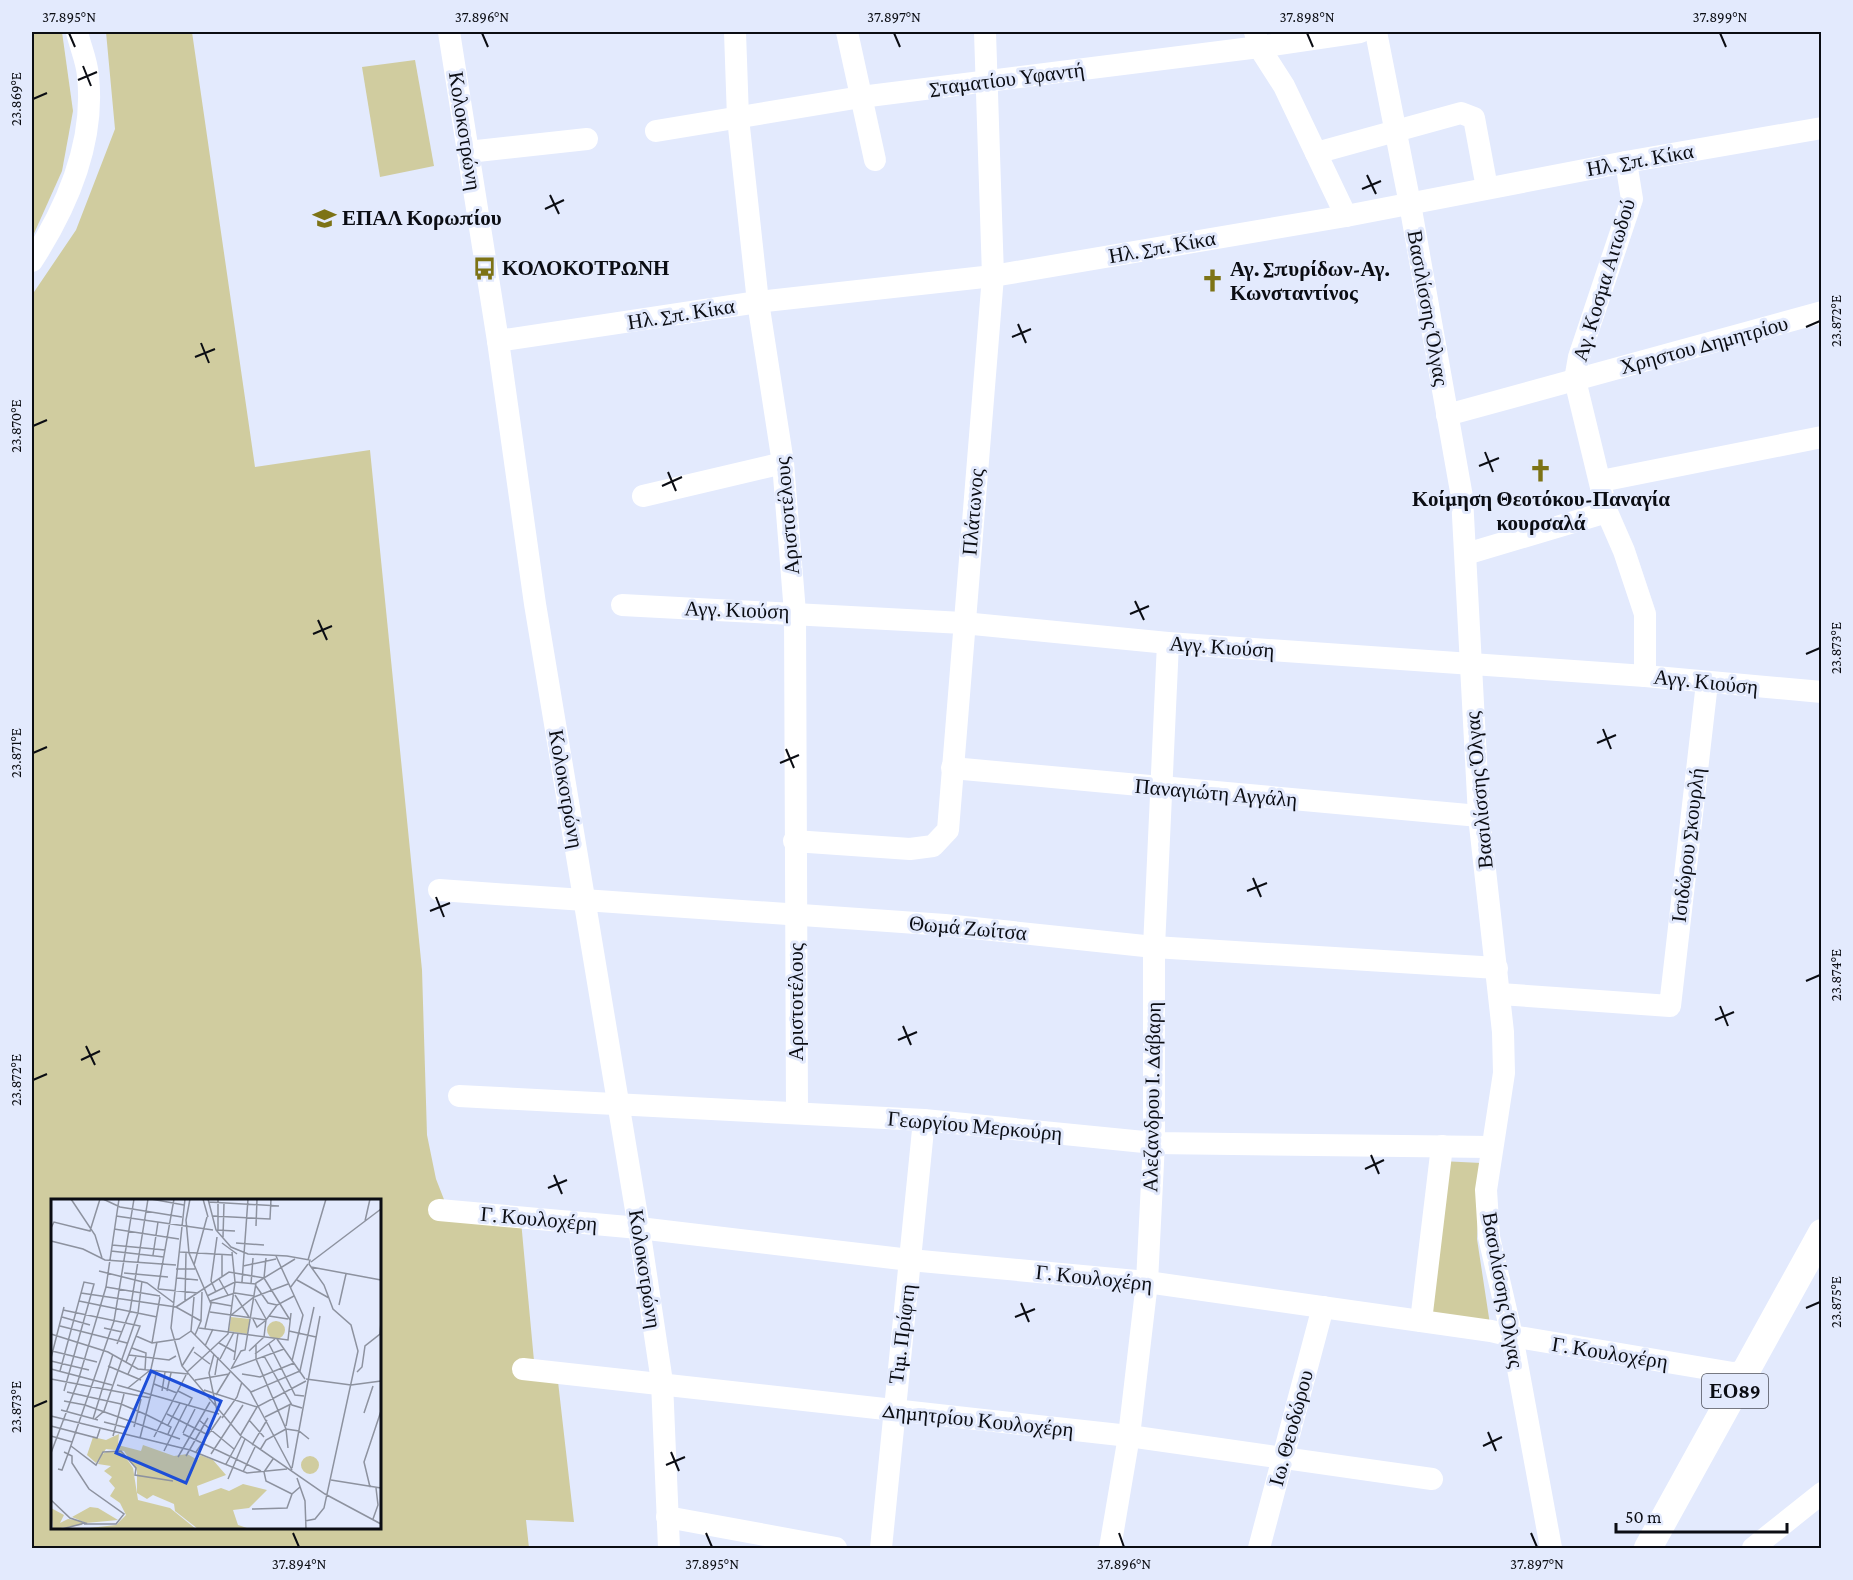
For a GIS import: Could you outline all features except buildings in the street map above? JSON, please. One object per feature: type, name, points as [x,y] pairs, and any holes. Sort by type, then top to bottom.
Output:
[{"type":"main road","name":"ΕΟ89","points":[[1648,1548],[1821,1233]]},
{"type":"street","points":[[32,261],[56,219],[70,186],[88,128],[88,75],[76,32]]},
{"type":"street","name":"Κολοκοτρώνη","points":[[449,32],[498,341],[535,604],[619,1104],[662,1383],[669,1548]]},
{"type":"street","name":"Αριστοτέλους","points":[[735,32],[738,118],[758,302],[783,463],[795,613],[794,841],[797,1112]]},
{"type":"street","points":[[848,32],[875,160]]},
{"type":"street","name":"Πλάτωνος","points":[[794,841],[910,849],[933,846],[948,830],[963,623],[993,276],[984,82],[985,32]]},
{"type":"street","name":"Σταματίου Υφαντή","points":[[656,130],[1257,39],[1360,32]]},
{"type":"street","name":"Βασιλίσσης Όλγας","points":[[1376,32],[1410,204],[1462,497],[1479,816],[1500,994],[1504,1073],[1486,1190],[1489,1237],[1512,1336],[1551,1548]]},
{"type":"street","points":[[1257,39],[1284,86],[1346,216]]},
{"type":"street","points":[[1316,153],[1461,113],[1474,118],[1487,188]]},
{"type":"street","name":"Ηλ. Σπ. Κίκα","points":[[498,341],[758,302],[993,276],[1346,216],[1626,162],[1821,128]]},
{"type":"street","points":[[468,152],[586,139]]},
{"type":"street","name":"Αγ. Κοσμα Αιτωδού","points":[[1626,162],[1632,199],[1579,357],[1575,380],[1607,512],[1624,551],[1646,614],[1645,676]]},
{"type":"street","name":"Χρηστου Δημητρίου","points":[[1447,415],[1821,312]]},
{"type":"street","points":[[1601,481],[1821,437]]},
{"type":"street","points":[[643,496],[783,463]]},
{"type":"street","points":[[1466,554],[1607,512]]},
{"type":"street","name":"Αγγ. Κιούση","points":[[622,605],[963,623],[1168,644],[1470,663],[1821,692]]},
{"type":"street","name":"Αλεζανδρου Ι. Δάβαρη","points":[[1110,1548],[1129,1436],[1147,1282],[1154,1143],[1154,947],[1168,644]]},
{"type":"street","name":"Ισιδώρου Σκουρλή","points":[[1500,994],[1670,1006],[1707,683]]},
{"type":"street","name":"Παναγιώτη Αγγάλη","points":[[952,768],[1479,816]]},
{"type":"street","name":"Θωμά Ζωίτσα","points":[[439,890],[945,925],[1154,947],[1497,968]]},
{"type":"street","name":"Γεωργίου Μερκούρη","points":[[459,1096],[924,1120],[1154,1143],[1491,1147]]},
{"type":"street","name":"Τιμ. Πρίφτη","points":[[880,1548],[924,1120]]},
{"type":"street","points":[[1420,1321],[1442,1146]]},
{"type":"street","name":"Γ. Κουλοχέρη","points":[[439,1210],[639,1228],[910,1260],[1147,1282],[1491,1330],[1512,1336],[1733,1373],[1745,1371]]},
{"type":"street","name":"Ιω. Θεοδώρου","points":[[1259,1548],[1323,1307]]},
{"type":"street","name":"Δημητρίου Κουλοχέρη","points":[[523,1369],[1129,1436],[1432,1479]]},
{"type":"street","points":[[1754,1548],[1821,1493]]},
{"type":"street","points":[[668,1517],[836,1548]]},
{"type":"shaded area","points":[[32,32],[62,32],[73,111],[62,171],[32,238]]},
{"type":"shaded area","points":[[106,32],[192,32],[255,467],[370,450],[422,970],[427,1135],[436,1179],[445,1202],[520,1210],[534,1361],[556,1364],[574,1522],[526,1520],[529,1548],[32,1548],[32,295],[76,230],[115,129]]},
{"type":"shaded area","points":[[415,60],[434,166],[380,177],[362,67]]},
{"type":"shaded area","points":[[1441,1161],[1481,1163],[1477,1239],[1491,1331],[1421,1321]]},
{"type":"place","name":"ΕΠΑΛ Κορωπίου","points":[[324,218]]},
{"type":"place","name":"ΚΟΛΟΚΟΤΡΩΝΗ","points":[[484,268]]},
{"type":"place","name":"Αγ. Σπυρίδων-Αγ. Κωνσταντίνος","points":[[1212,281]]},
{"type":"place","name":"Κοίμηση Θεοτόκου-Παναγία κουρσαλά","points":[[1541,471]]}]
